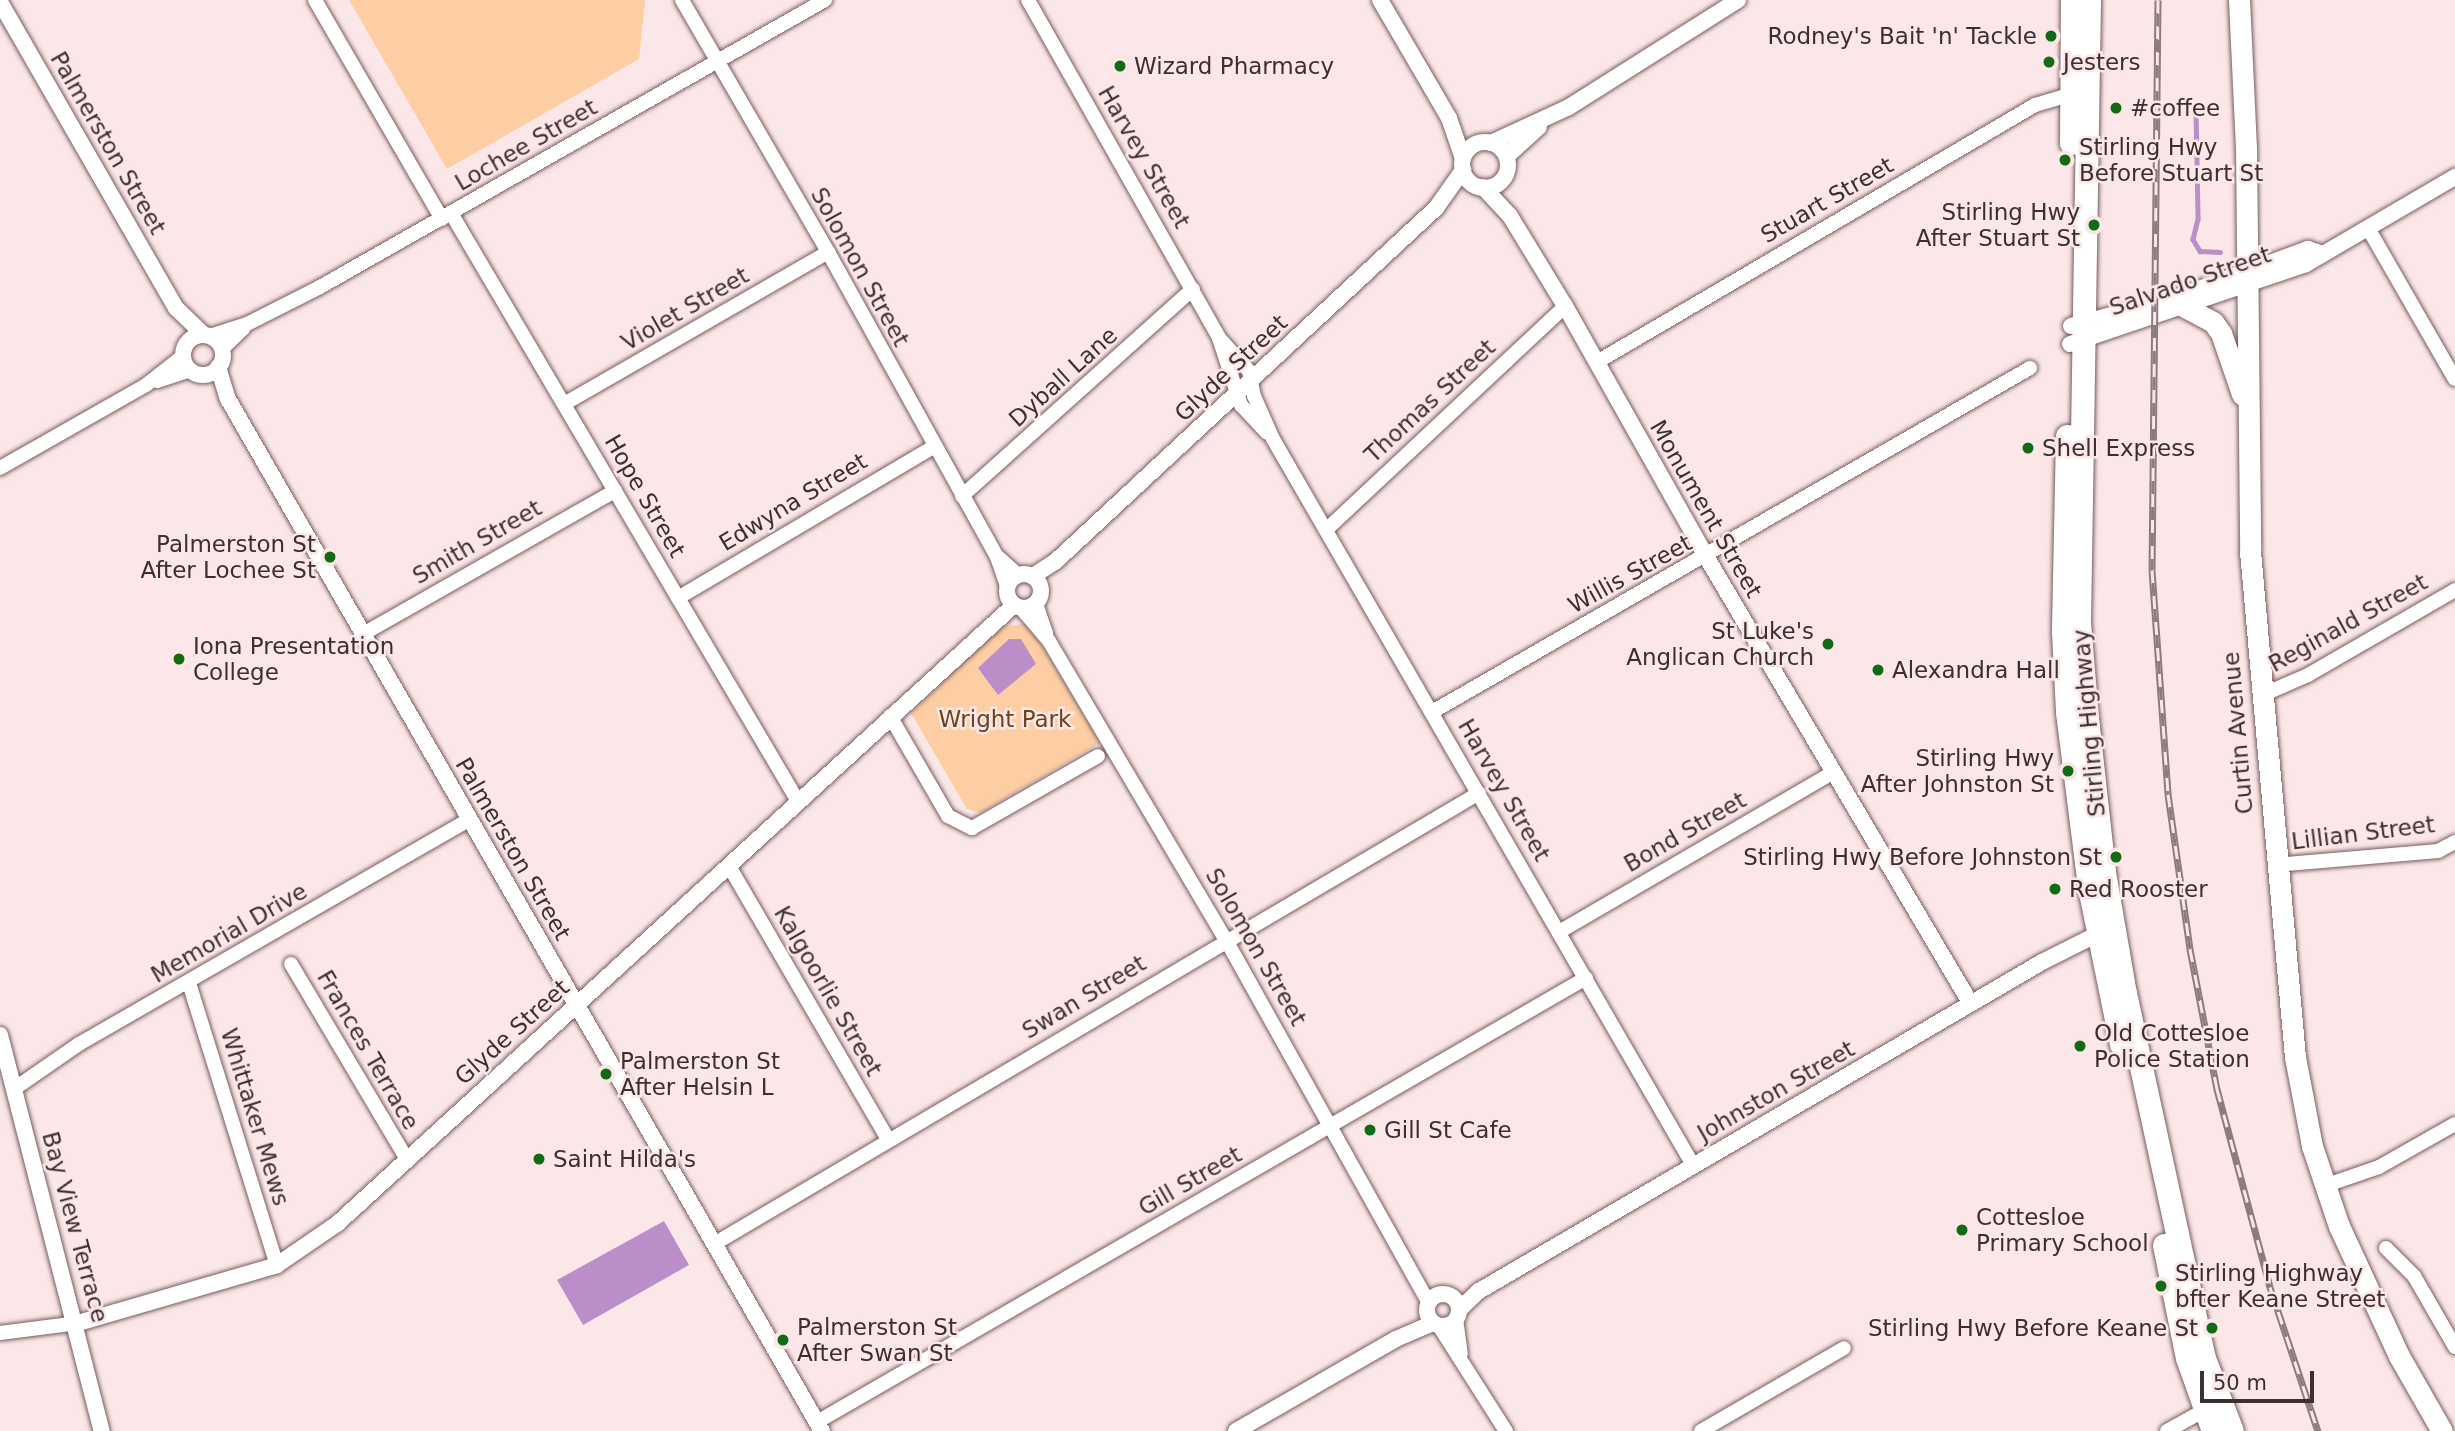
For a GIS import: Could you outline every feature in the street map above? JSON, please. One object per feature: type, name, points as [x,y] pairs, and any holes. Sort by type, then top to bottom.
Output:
[{"type":"highway","name":"Stirling Highway","points":[[2072,0],[2079,92],[2079,622],[2102,856],[2125,993],[2204,1357],[2212,1415]]},
{"type":"highway","name":"Stirling Highway","points":[[2079,92],[2090,0]]},
{"type":"highway","name":"Stirling Highway","points":[[2078,333],[2063,664],[2098,934],[2187,1358],[2212,1415],[2232,1431]]},
{"type":"main road","name":"Curtin Avenue","points":[[2239,0],[2248,281],[2250,551],[2275,865],[2295,1057],[2324,1186],[2399,1356],[2442,1431]]},
{"type":"main road","points":[[2183,306],[2213,323],[2221,333],[2247,409]]},
{"type":"street","name":"Hope Street","points":[[315,0],[564,404],[799,803]]},
{"type":"street","name":"Solomon Street","points":[[682,0],[716,63],[828,252],[933,447],[996,556],[1022,592],[1226,940],[1416,1279],[1442,1310],[1461,1356],[1506,1431]]},
{"type":"street","name":"Lochee Street","points":[[206,336],[247,324],[447,216],[825,0]]},
{"type":"street","name":"Harvey Street","points":[[1028,0],[1219,338],[1241,405],[1273,439]]},
{"type":"street","points":[[1380,0],[1449,118],[1463,164],[1478,187],[1503,179],[1507,156],[1549,118],[1738,0]]},
{"type":"street","name":"Palmerston Street","points":[[0,2],[176,308],[190,362],[228,399]]},
{"type":"street","name":"Stuart Street","points":[[1597,362],[2035,105],[2079,92]]},
{"type":"street","points":[[1449,118],[1507,156]]},
{"type":"street","points":[[1463,164],[1484,143],[1549,118]]},
{"type":"street","name":"Glyde Street","points":[[0,1333],[78,1323],[277,1265],[338,1223],[406,1157],[799,803],[1436,208],[1463,164]]},
{"type":"street","name":"Salvado Street","points":[[2078,333],[2306,264],[2320,253],[2455,177]]},
{"type":"street","name":"Monument Street","points":[[1503,179],[1510,216]]},
{"type":"street","name":"Monument Street","points":[[1478,187],[1510,216],[1565,306],[1707,558],[1971,1004]]},
{"type":"street","name":"Glyde Street","points":[[1436,208],[1478,187]]},
{"type":"street","points":[[2368,228],[2455,379]]},
{"type":"street","name":"Violet Street","points":[[564,404],[828,252]]},
{"type":"street","name":"Salvado Street","points":[[2078,333],[2183,306],[2248,281]]},
{"type":"street","name":"Dyball Lane","points":[[962,496],[1193,289]]},
{"type":"street","name":"Thomas Street","points":[[1326,530],[1565,306]]},
{"type":"street","name":"Palmerston Street","points":[[176,308],[222,349]]},
{"type":"street","name":"Lochee Street","points":[[222,349],[247,324]]},
{"type":"street","points":[[190,362],[192,338],[206,336]]},
{"type":"street","name":"Harvey Street","points":[[1219,338],[1245,364],[1273,439],[1693,1165]]},
{"type":"street","points":[[0,468],[190,362],[218,368],[222,349]]},
{"type":"street","name":"Palmerston Street","points":[[218,368],[228,399],[820,1427]]},
{"type":"street","name":"Willis Street","points":[[1432,712],[1707,558],[2030,368]]},
{"type":"street","name":"Edwyna Street","points":[[678,598],[933,447]]},
{"type":"street","name":"Smith Street","points":[[363,634],[615,491]]},
{"type":"street","name":"Reginald Street","points":[[2262,695],[2308,675],[2455,590]]},
{"type":"street","points":[[890,716],[948,816],[972,828],[1098,756]]},
{"type":"street","name":"Bond Street","points":[[1559,932],[1834,772]]},
{"type":"street","name":"Swan Street","points":[[714,1244],[1479,793]]},
{"type":"street","name":"Memorial Drive","points":[[14,1089],[79,1044],[469,820]]},
{"type":"street","name":"Lillian Street","points":[[2275,865],[2438,851],[2455,842]]},
{"type":"street","name":"Kalgoorlie Street","points":[[729,866],[888,1139]]},
{"type":"street","name":"Johnston Street","points":[[1236,1431],[1971,1004],[2098,934]]},
{"type":"street","name":"Frances Terrace","points":[[291,964],[406,1157]]},
{"type":"street","name":"Gill Street","points":[[820,1427],[1331,1125],[1586,978]]},
{"type":"street","name":"Whittaker Mews","points":[[188,983],[277,1265]]},
{"type":"street","name":"Bay View Terrace","points":[[0,1035],[78,1323],[102,1431]]},
{"type":"street","points":[[2324,1186],[2379,1167],[2455,1124]]},
{"type":"street","points":[[2386,1248],[2414,1276],[2455,1347]]},
{"type":"street","points":[[1701,1431],[1844,1348]]},
{"type":"street","points":[[2167,1431],[2212,1415]]},
{"type":"green space","points":[[349,0],[645,0],[639,59],[447,169]]},
{"type":"green space","name":"Wright Park","points":[[1024,624],[1036,635],[1100,743],[980,813],[967,809],[911,713],[1000,627]]},
{"type":"shaded area","points":[[1009,639],[1021,639],[1036,664],[998,695],[978,668]]},
{"type":"shaded area","points":[[664,1221],[689,1265],[583,1325],[557,1280]]},
{"type":"waterway","points":[[2196,110],[2198,219],[2193,239],[2200,251],[2220,252]]},
{"type":"railway","points":[[2158,0],[2152,570],[2168,794],[2190,949],[2217,1089],[2270,1287],[2318,1431]]},
{"type":"place","name":"Rodney's Bait 'n' Tackle","points":[[2051,36]]},
{"type":"place","name":"Jesters","points":[[2049,62]]},
{"type":"place","name":"Wizard Pharmacy","points":[[1120,66]]},
{"type":"place","name":"#coffee","points":[[2116,108]]},
{"type":"place","name":"Stirling Hwy Before Stuart St","points":[[2065,160]]},
{"type":"place","name":"Stirling Hwy After Stuart St","points":[[2094,225]]},
{"type":"place","name":"Shell Express","points":[[2028,448]]},
{"type":"place","name":"Palmerston St After Lochee St","points":[[330,557]]},
{"type":"place","name":"St Luke's Anglican Church","points":[[1828,644]]},
{"type":"place","name":"Iona Presentation College","points":[[179,659]]},
{"type":"place","name":"Alexandra Hall","points":[[1878,670]]},
{"type":"place","name":"Stirling Hwy After Johnston St","points":[[2068,771]]},
{"type":"place","name":"Stirling Hwy Before Johnston St","points":[[2116,857]]},
{"type":"place","name":"Red Rooster","points":[[2055,889]]},
{"type":"place","name":"Old Cottesloe Police Station","points":[[2080,1046]]},
{"type":"place","name":"Palmerston St After Helsin L","points":[[606,1074]]},
{"type":"place","name":"Gill St Cafe","points":[[1370,1130]]},
{"type":"place","name":"Saint Hilda's","points":[[539,1159]]},
{"type":"place","name":"Cottesloe Primary School","points":[[1962,1230]]},
{"type":"place","name":"Stirling Highway bfter Keane Street","points":[[2161,1286]]},
{"type":"place","name":"Stirling Hwy Before Keane St","points":[[2212,1328]]},
{"type":"place","name":"Palmerston St After Swan St","points":[[783,1340]]}]
